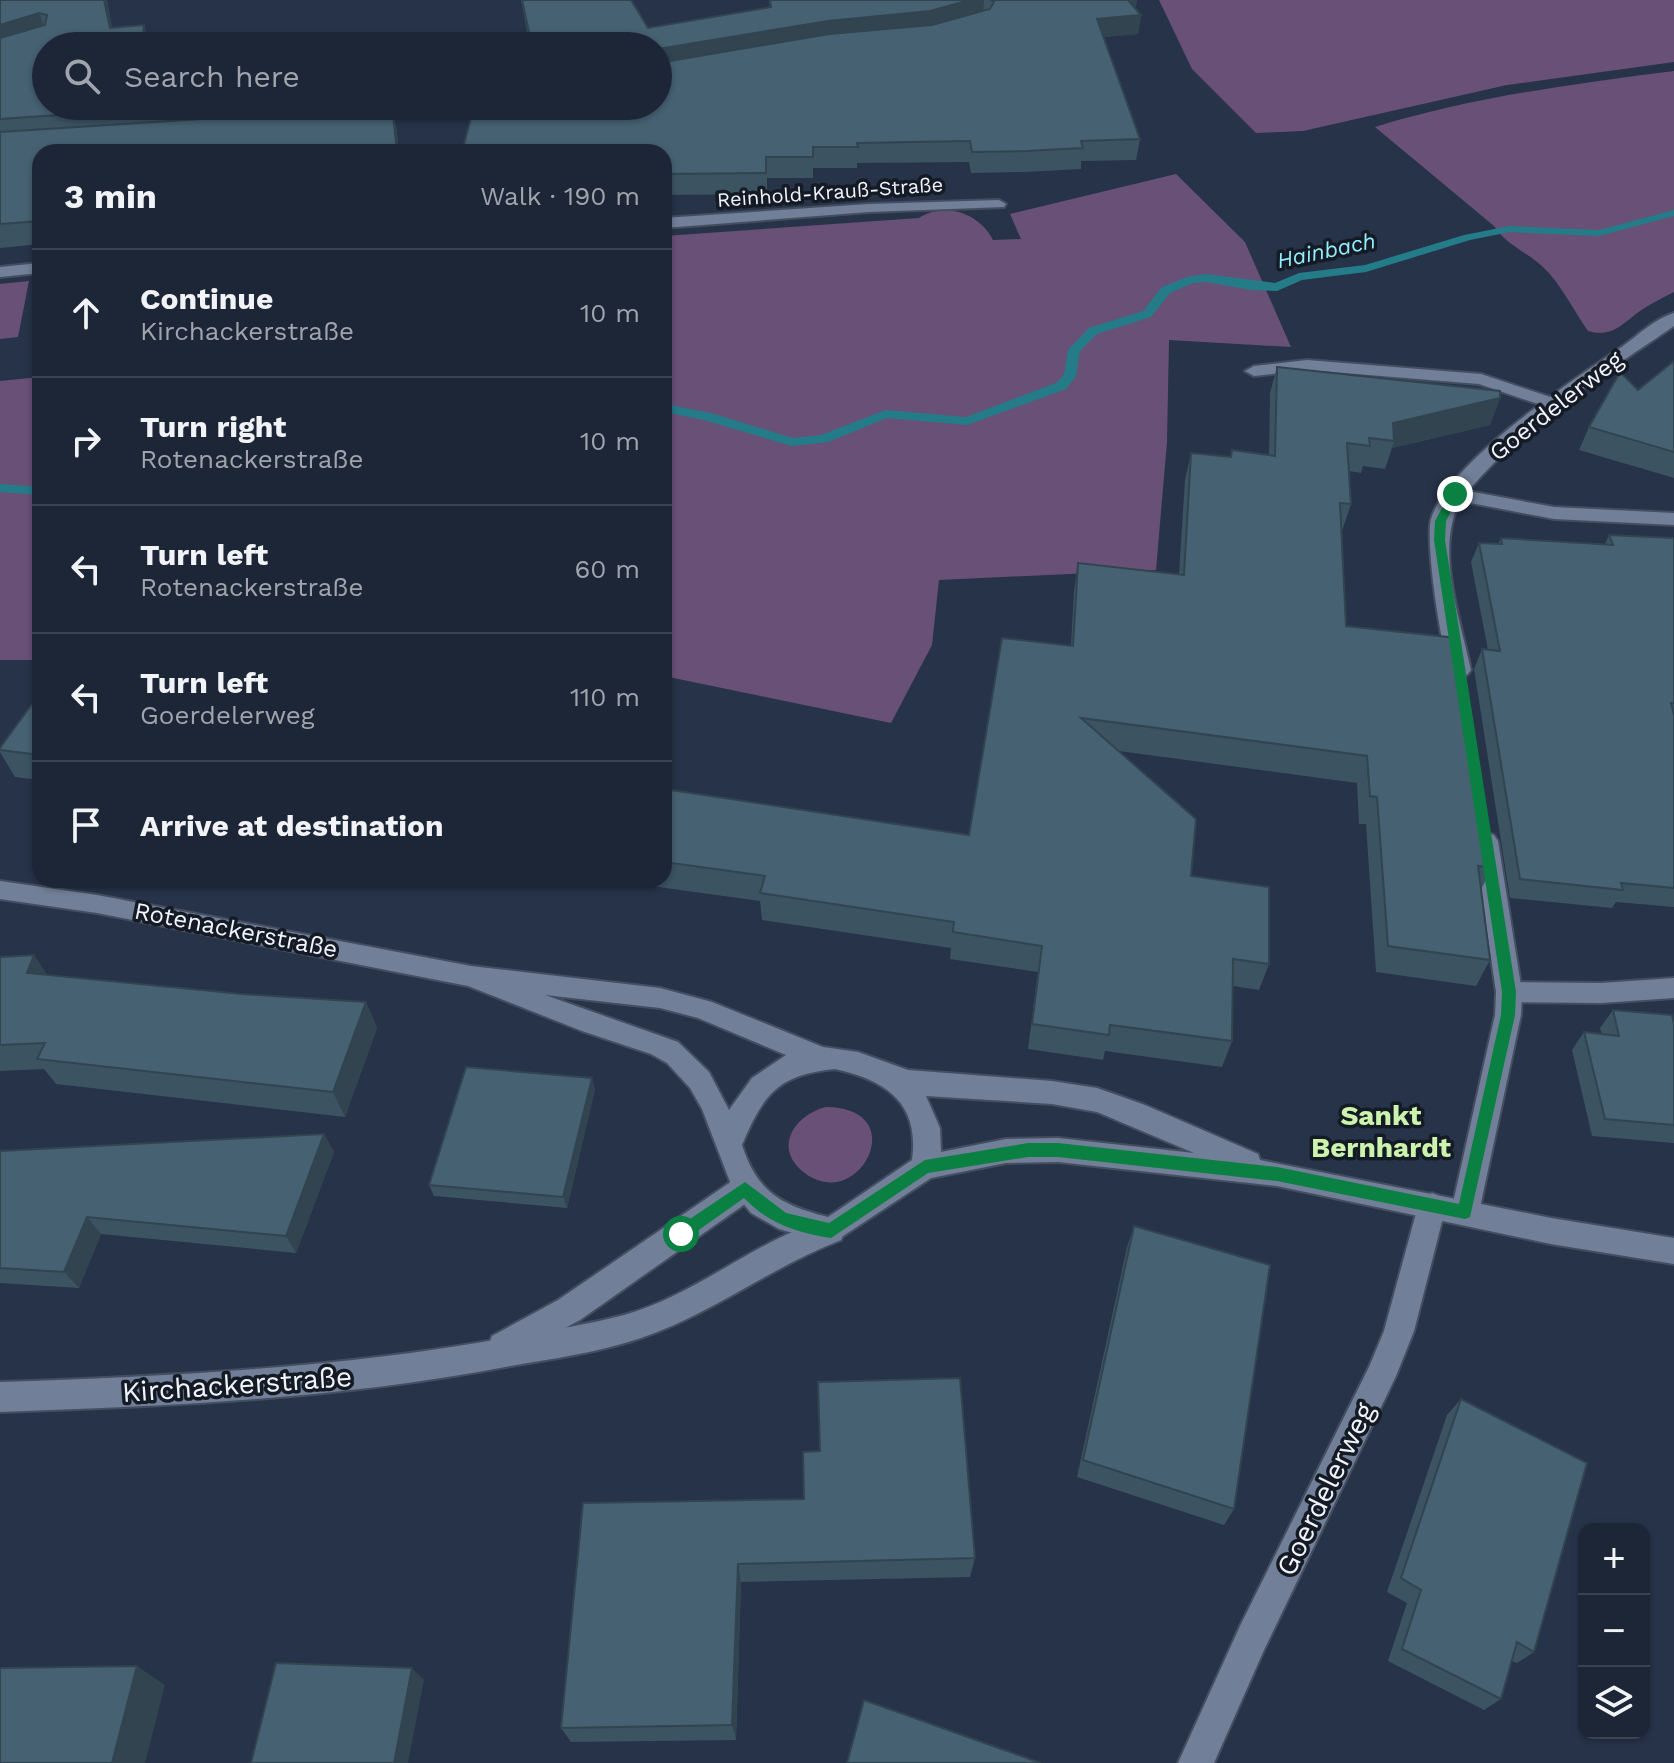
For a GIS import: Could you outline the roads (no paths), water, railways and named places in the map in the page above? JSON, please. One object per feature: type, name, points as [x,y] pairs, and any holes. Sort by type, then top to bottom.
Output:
[{"type":"street","name":"Reinhold-Krauß-Straße","points":[[672,222],[965,202],[999,204]]},
{"type":"street","points":[[0,272],[32,269]]},
{"type":"street","name":"Goerdelerweg","points":[[1464,696],[1440,540],[1441,521],[1455,494],[1465,479],[1553,404],[1674,318]]},
{"type":"street","points":[[1254,371],[1307,365],[1481,379],[1553,404]]},
{"type":"street","points":[[1455,494],[1554,513],[1674,519]]},
{"type":"street","points":[[1465,1212],[1508,1015],[1509,992],[1483,818]]},
{"type":"street","name":"Rotenackerstraße","points":[[0,890],[154,914],[471,976],[660,998],[703,1009],[825,1060]]},
{"type":"street","name":"Rotenackerstraße","points":[[471,976],[674,1053],[701,1082],[729,1142],[732,1164],[745,1188],[761,1205],[781,1218],[808,1227],[831,1231],[925,1167],[1006,1151],[1058,1150],[1277,1174],[1551,1231],[1674,1251]]},
{"type":"street","points":[[1509,992],[1588,994],[1674,988]]},
{"type":"street","name":"Rotenackerstraße","points":[[729,1142],[737,1117],[762,1083],[782,1070],[805,1062],[825,1060],[857,1063],[892,1078],[915,1083],[1071,1095],[1097,1100],[1126,1109],[1277,1174]]},
{"type":"street","name":"Rotenackerstraße","points":[[892,1078],[911,1094],[928,1125],[929,1145],[925,1167]]},
{"type":"street","name":"Kirchackerstraße","points":[[474,1360],[530,1334],[569,1310],[745,1188]]},
{"type":"street","name":"Goerdelerweg","points":[[1196,1763],[1252,1638],[1381,1376],[1399,1331],[1432,1206]]},
{"type":"street","name":"Kirchackerstraße","points":[[0,1397],[288,1383],[474,1360],[624,1329],[664,1316],[726,1285],[811,1235],[831,1231]]},
{"type":"waterway","name":"Hainbach","points":[[672,410],[706,416],[792,442],[823,439],[886,414],[967,421],[1061,386],[1070,376],[1074,350],[1093,331],[1147,314],[1166,290],[1191,280],[1206,278],[1277,287],[1299,277],[1366,268],[1468,237],[1510,229],[1599,233],[1674,213]]},
{"type":"waterway","name":"Hainbach","points":[[0,488],[32,490]]},
{"type":"district","name":"Sankt Bernhardt","points":[[1381,1131]]}]
